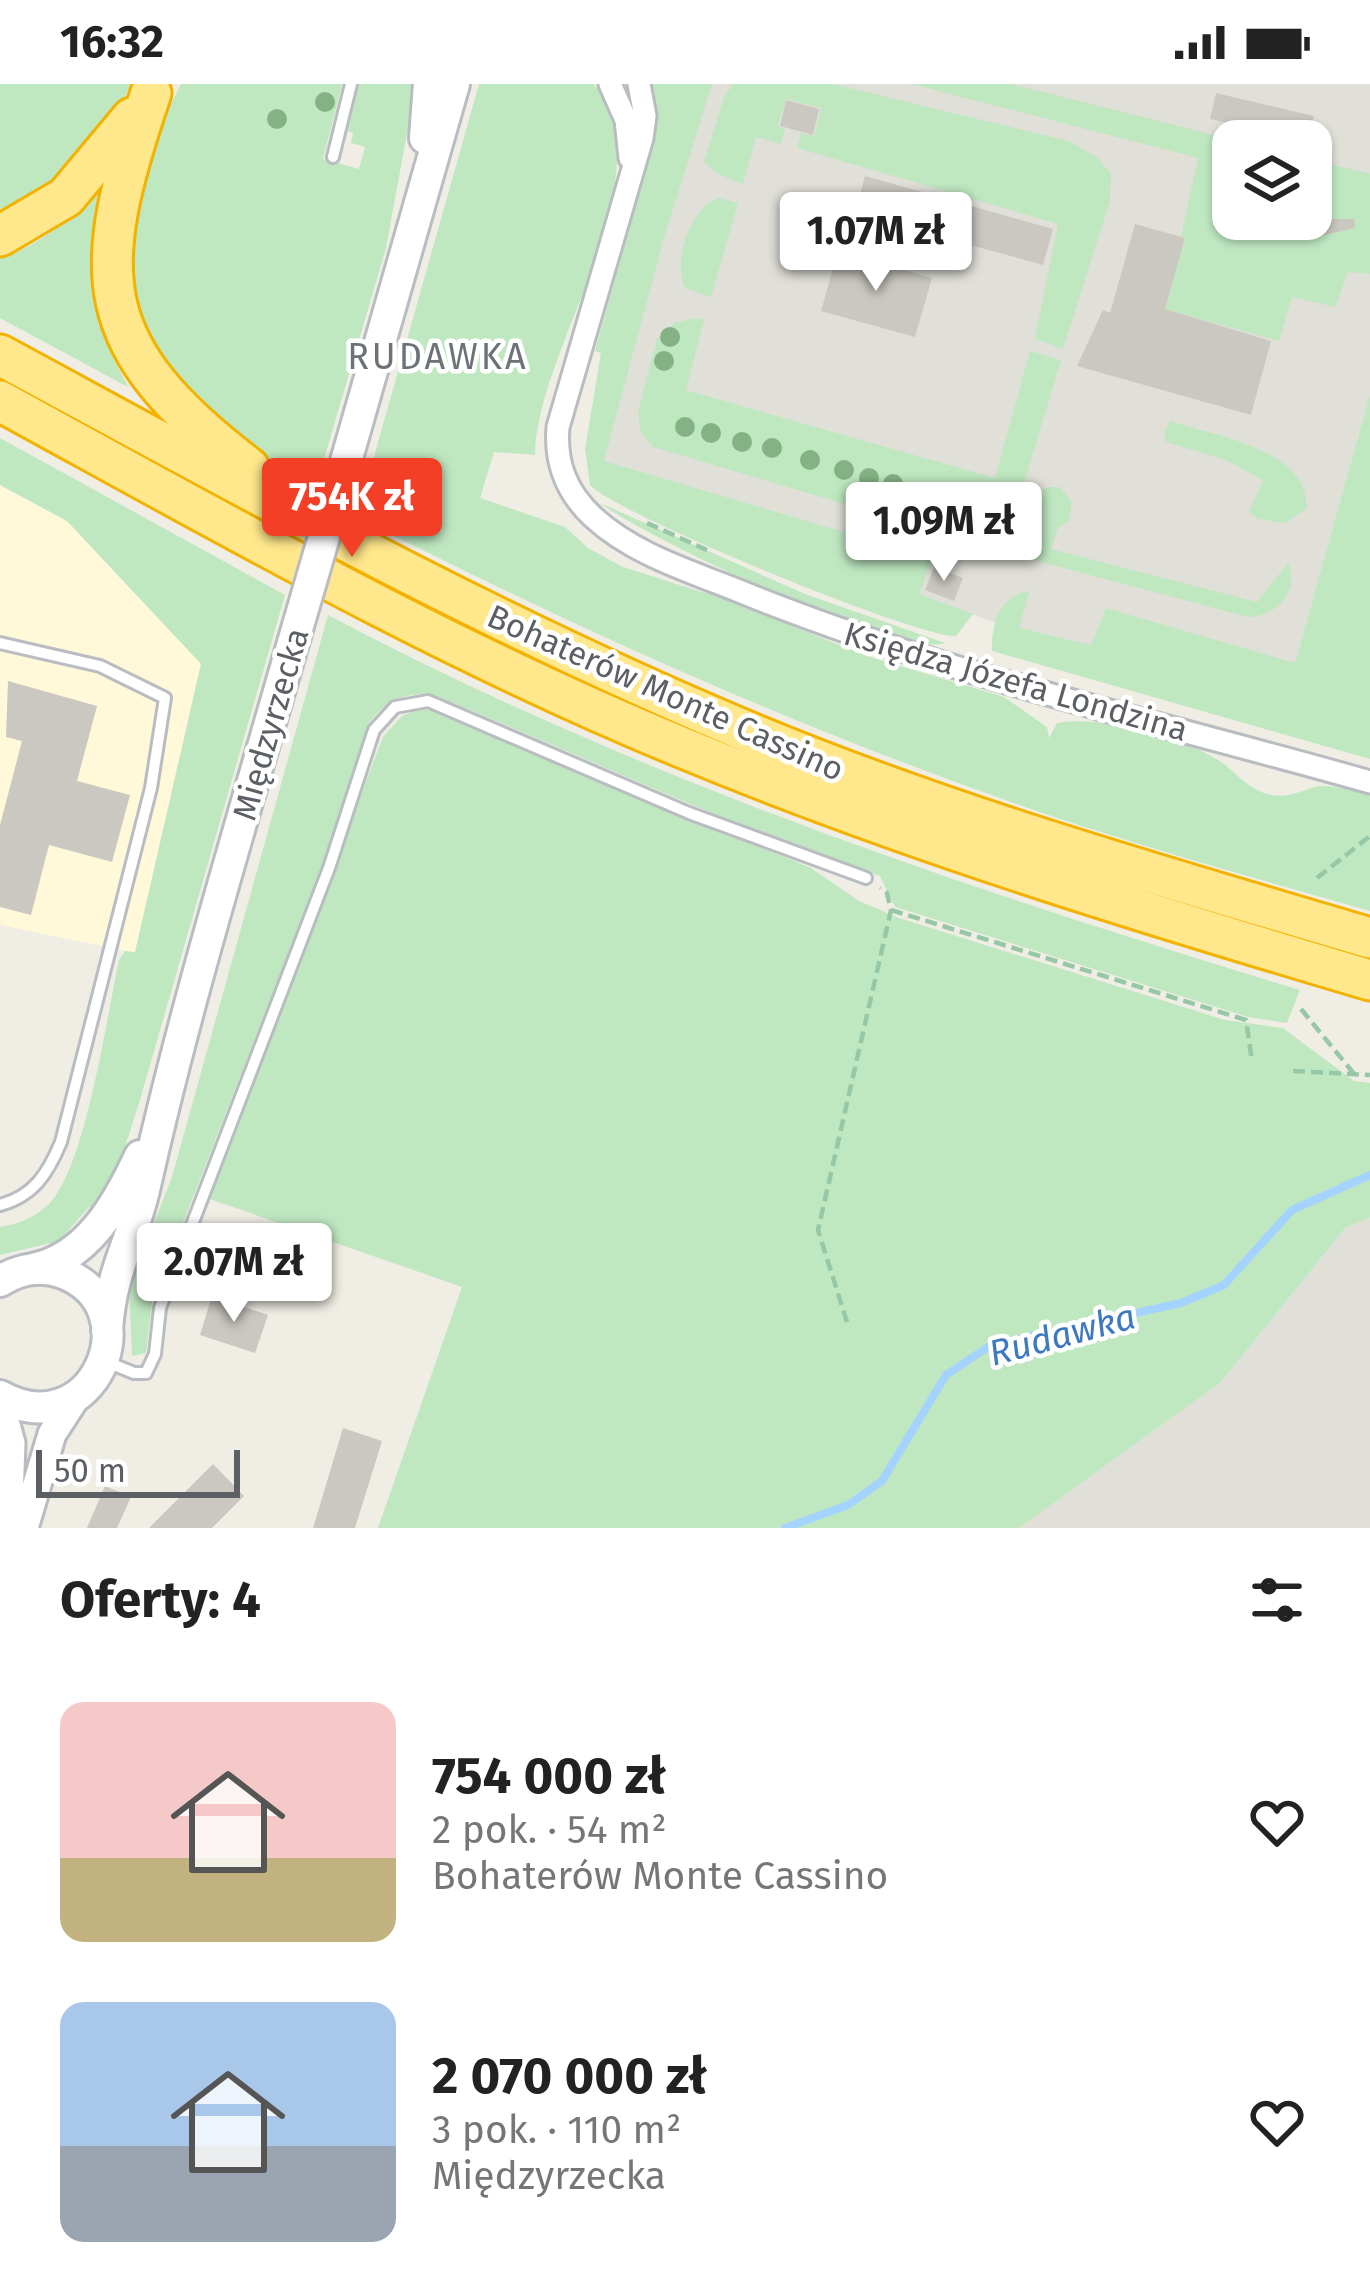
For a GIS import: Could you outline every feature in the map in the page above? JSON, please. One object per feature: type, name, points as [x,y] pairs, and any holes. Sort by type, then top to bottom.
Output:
[{"type":"highway","points":[[0,236],[66,197],[154,89]]},
{"type":"highway","points":[[154,89],[120,185],[110,246],[115,298],[129,338],[148,373],[190,422],[347,543]]},
{"type":"highway","name":"Bohaterów Monte Cassino","points":[[0,355],[347,543],[616,676],[857,775],[1026,834],[1370,938]]},
{"type":"highway","name":"Bohaterów Monte Cassino","points":[[0,401],[406,618],[678,746],[841,811],[1370,980]]},
{"type":"main road","name":"Międzyrzecka","points":[[421,192],[429,84]]},
{"type":"main road","name":"Międzyrzecka","points":[[106,1345],[112,1277],[140,1204],[158,1118],[293,643],[360,460],[421,192],[454,84]]},
{"type":"main road","name":"Międzyrzecka","points":[[8,1278],[63,1259],[83,1243],[119,1196],[158,1118]]},
{"type":"main road","points":[[0,1399],[38,1408],[76,1396],[90,1384],[106,1345],[101,1308],[83,1286],[55,1271],[8,1278]]},
{"type":"street","name":"Księdza Józefa Londzina","points":[[610,84],[628,131],[626,194]]},
{"type":"street","name":"Księdza Józefa Londzina","points":[[639,84],[645,116],[556,446],[566,483],[606,528],[667,561],[892,650],[1370,782]]},
{"type":"street","points":[[24,1528],[52,1434],[76,1396]]},
{"type":"street","points":[[0,1399],[11,1443],[8,1528]]},
{"type":"lane","points":[[333,157],[351,84]]},
{"type":"lane","points":[[0,643],[100,666],[165,698],[146,811],[61,1142],[48,1173],[31,1191],[0,1205]]},
{"type":"lane","points":[[106,1345],[134,1373],[146,1373],[154,1354],[160,1309],[329,868],[374,730],[395,707],[428,701],[689,813],[866,878]]},
{"type":"path","points":[[360,460],[417,476]]},
{"type":"path","points":[[631,515],[723,557]]},
{"type":"path","points":[[1317,878],[1370,836]]},
{"type":"path","points":[[847,1322],[818,1230],[891,910],[887,893],[866,878]]},
{"type":"path","points":[[891,910],[1246,1020],[1252,1061]]},
{"type":"path","points":[[1301,1010],[1355,1075]]},
{"type":"path","points":[[1293,1071],[1370,1076]]},
{"type":"shaded area","points":[[700,84],[1370,84],[1370,394],[1287,692],[996,623],[592,475]]},
{"type":"shaded area","points":[[0,485],[67,521],[201,663],[135,953],[0,925]]},
{"type":"shaded area","points":[[1370,1217],[1370,1528],[1019,1528],[1221,1382],[1345,1228]]},
{"type":"green space","points":[[0,84],[132,84],[76,161],[0,220]]},
{"type":"green space","points":[[181,84],[342,84],[323,159],[359,169],[365,147],[351,143],[353,133],[348,131],[359,84],[416,84],[386,248],[314,493],[204,408],[166,365],[142,320],[130,271],[133,217],[150,155]]},
{"type":"green space","points":[[479,84],[594,84],[613,123],[617,168],[609,216],[541,412],[535,455],[494,452],[480,498],[565,527],[588,548],[623,567],[724,599],[867,656],[1004,697],[1047,727],[1049,738],[1057,723],[1117,725],[1202,751],[1271,795],[1321,786],[1370,795],[1370,911],[1089,828],[915,767],[672,667],[357,517]]},
{"type":"green space","points":[[648,84],[712,84],[664,238],[604,461],[932,558],[919,594],[973,614],[956,636],[886,617],[768,572],[653,521],[590,485],[585,449],[601,353],[595,351],[653,142]]},
{"type":"green space","points":[[733,84],[833,84],[1069,141],[1098,158],[1111,174],[1110,201],[1063,349],[1035,339],[1058,224],[797,148],[801,133],[814,136],[821,108],[786,99],[778,126],[785,129],[781,144],[756,137],[743,184],[718,174],[704,162],[724,97]]},
{"type":"green space","points":[[911,84],[1011,84],[1212,134],[1212,240],[1332,240],[1332,164],[1370,174],[1370,274],[1348,272],[1335,307],[1292,297],[1279,341],[1165,309],[1185,239],[1181,237],[1198,158]]},
{"type":"green space","points":[[107,176],[92,243],[93,286],[103,327],[128,387],[0,318],[0,259],[60,226]]},
{"type":"green space","points":[[719,198],[738,203],[711,297],[685,288],[682,250],[700,212]]},
{"type":"green space","points":[[704,320],[686,390],[995,478],[1030,351],[1061,360],[1007,540],[993,548],[653,447],[641,432],[638,412],[657,339],[674,323]]},
{"type":"green space","points":[[1370,394],[1370,759],[992,651],[999,613],[1011,599],[1029,591],[1019,628],[1091,645],[1106,608],[1295,663]]},
{"type":"green space","points":[[1170,421],[1277,459],[1303,489],[1306,509],[1285,523],[1258,519],[1249,512],[1263,480],[1226,460],[1166,442],[1164,433]]},
{"type":"green space","points":[[0,438],[285,595],[123,1153],[96,1209],[89,1207],[59,1241],[0,1255],[0,1227],[27,1219],[50,1203],[74,1156],[94,1088],[119,960],[125,951],[135,952],[201,664],[67,521],[0,485]]},
{"type":"green space","points":[[1060,487],[1072,502],[1069,521],[1058,528],[1051,549],[1257,602],[1288,563],[1288,592],[1268,612],[1248,617],[1030,559],[1028,525],[1040,491]]},
{"type":"green space","points":[[600,503],[805,594],[945,643],[919,643],[827,615],[666,541]]},
{"type":"green space","points":[[328,615],[564,729],[805,826],[1051,912],[1300,990],[1287,1023],[1248,1017],[895,907],[880,876],[710,812],[432,695],[403,697],[381,709],[368,724],[322,867],[152,1302],[146,1353],[132,1356],[129,1286],[172,1177]]},
{"type":"green space","points":[[434,710],[811,868],[859,901],[899,918],[1225,1020],[1283,1028],[1354,1081],[1370,1083],[1370,1217],[1345,1228],[1221,1382],[1019,1528],[378,1528],[462,1287],[207,1198],[383,737],[402,716]]},
{"type":"building","points":[[1216,93],[1314,116],[1313,120],[1210,119]]},
{"type":"building","points":[[786,100],[819,109],[813,135],[780,126]]},
{"type":"building","points":[[865,176],[1053,229],[1043,265],[855,213]]},
{"type":"building","points":[[1332,219],[1354,219],[1355,228],[1332,233]]},
{"type":"building","points":[[1135,224],[1185,238],[1165,309],[1271,341],[1251,415],[1077,366],[1103,310],[1110,313]]},
{"type":"building","points":[[838,251],[932,278],[915,337],[821,311]]},
{"type":"building","points":[[934,567],[963,578],[954,601],[925,590]]},
{"type":"building","points":[[8,681],[97,706],[77,781],[130,795],[112,862],[49,845],[31,915],[0,907],[0,825],[22,741],[6,737]]},
{"type":"building","points":[[212,1296],[268,1315],[255,1353],[200,1335]]},
{"type":"building","points":[[343,1428],[382,1441],[355,1528],[313,1528]]},
{"type":"building","points":[[213,1464],[244,1496],[212,1528],[149,1528]]},
{"type":"building","points":[[105,1486],[131,1497],[117,1528],[87,1528]]},
{"type":"waterway","name":"Rudawka","points":[[785,1528],[848,1505],[882,1481],[946,1375],[991,1345],[1181,1303],[1224,1285],[1292,1210],[1370,1175]]},
{"type":"district","name":"RUDAWKA","points":[[438,356]]}]
